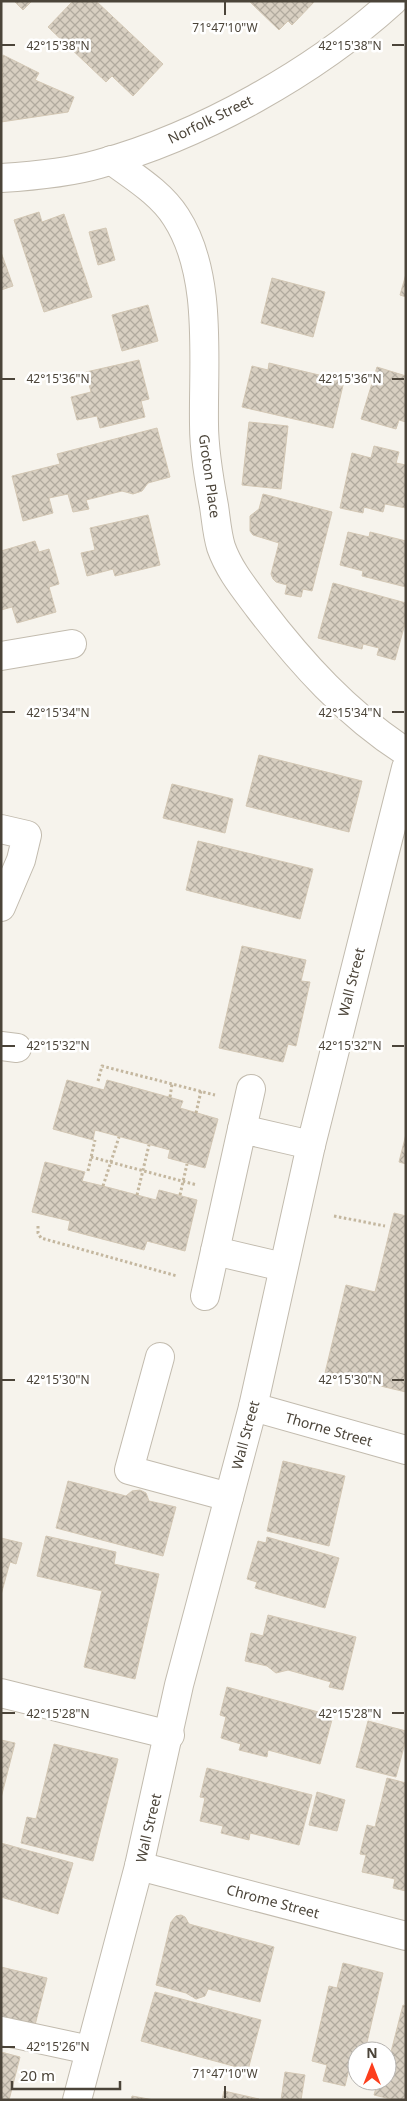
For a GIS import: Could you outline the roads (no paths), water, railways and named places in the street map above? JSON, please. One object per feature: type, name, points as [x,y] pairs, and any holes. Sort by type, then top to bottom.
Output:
[{"type":"street","name":"Norfolk Street","points":[[1,178],[85,168],[170,139],[225,114],[300,72],[393,1]]},
{"type":"street","name":"Groton Place","points":[[111,160],[144,184],[176,217],[189,243],[196,266],[202,314],[204,427],[208,476],[221,546],[230,567],[269,621],[325,688],[384,738],[406,752]]},
{"type":"street","points":[[1,656],[72,644]]},
{"type":"street","name":"Wall Street","points":[[77,2100],[139,1866],[170,1735],[179,1685],[253,1407],[311,1145],[406,768]]},
{"type":"street","points":[[1,829],[28,835],[21,860],[1,907]]},
{"type":"street","points":[[206,1287],[250,1096]]},
{"type":"street","points":[[242,1129],[311,1145]]},
{"type":"street","points":[[215,1251],[284,1267]]},
{"type":"street","points":[[160,1357],[129,1470],[229,1497]]},
{"type":"street","name":"Thorne Street","points":[[253,1407],[406,1450]]},
{"type":"street","points":[[1,1693],[170,1735]]},
{"type":"street","name":"Chrome Street","points":[[139,1866],[406,1936]]},
{"type":"street","points":[[1,2031],[90,2050]]}]
